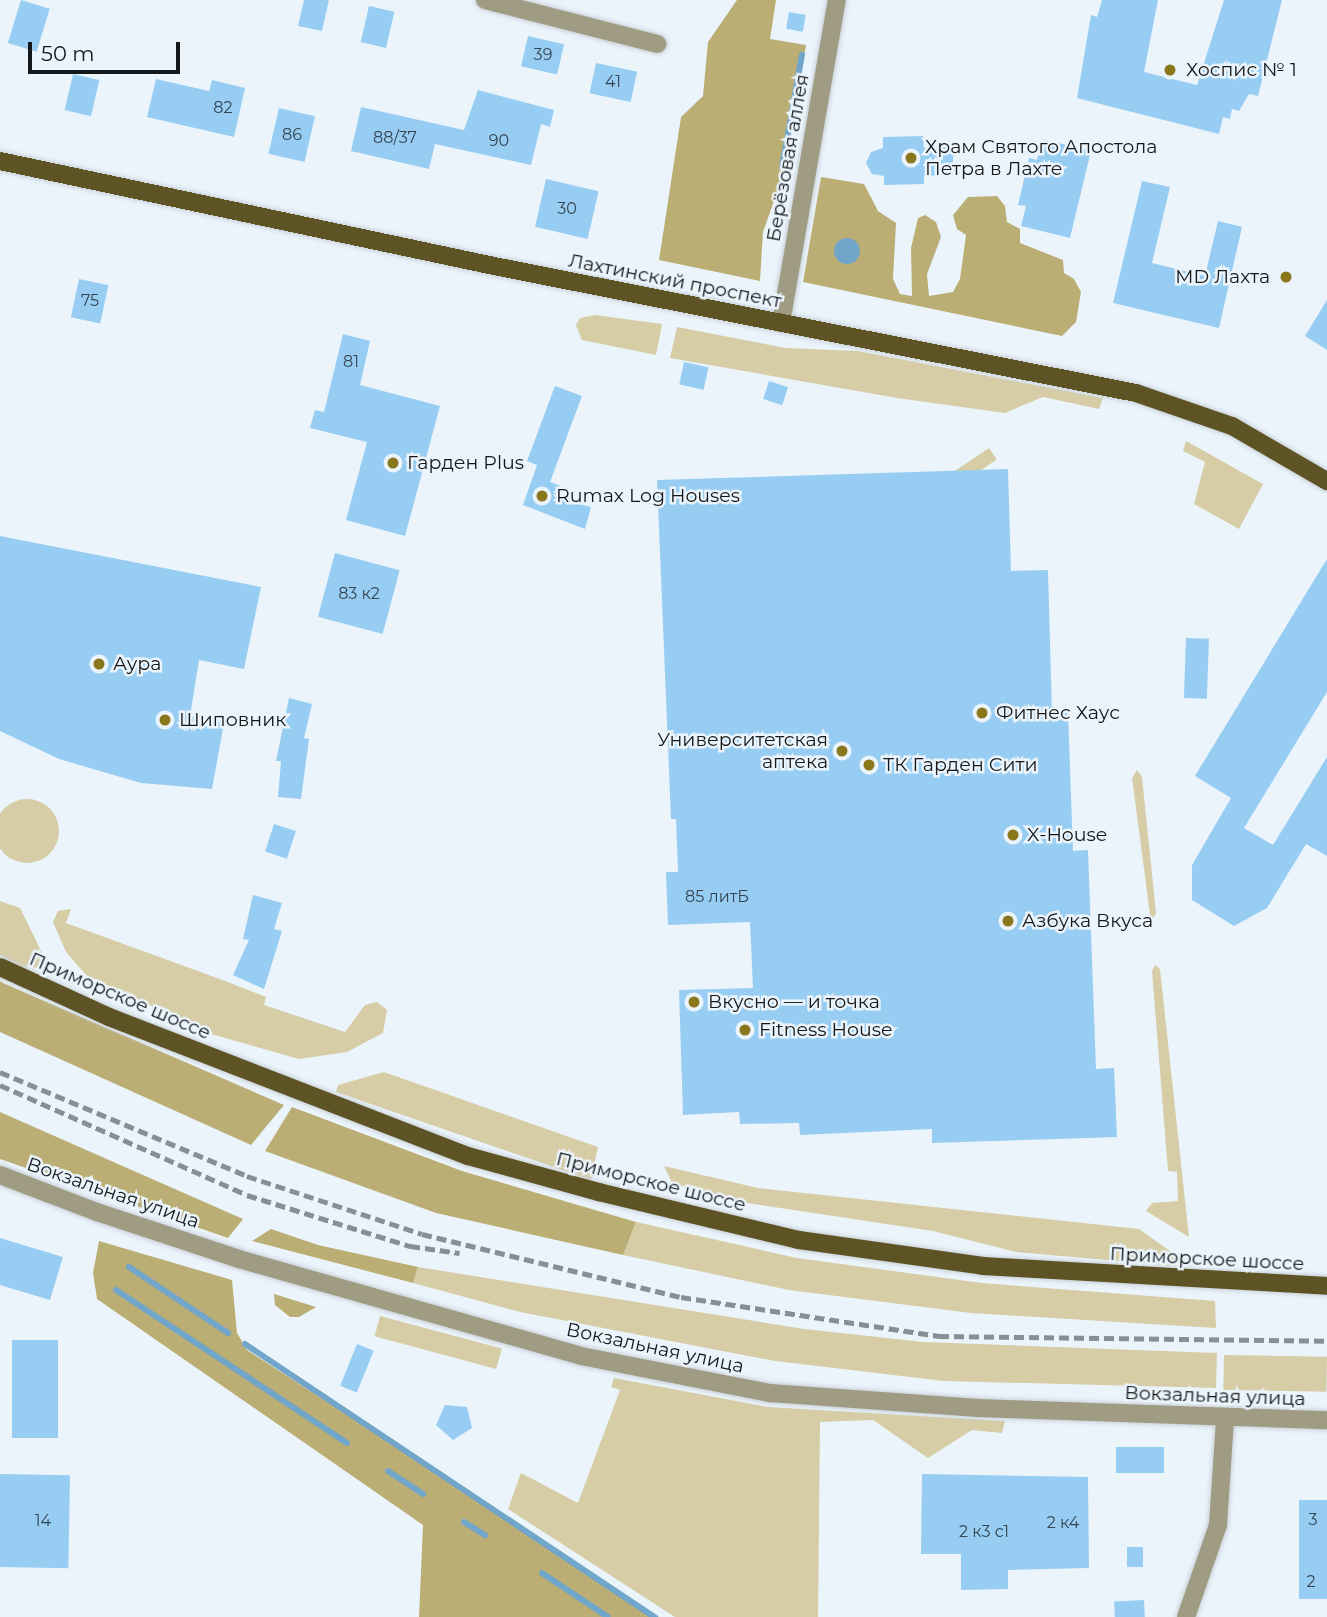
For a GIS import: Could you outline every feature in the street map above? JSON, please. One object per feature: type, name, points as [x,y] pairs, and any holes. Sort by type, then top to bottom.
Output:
[{"type":"main road","name":"Лахтинский проспект","points":[[0,161],[1165,401],[1232,426],[1327,481]]},
{"type":"main road","name":"Приморское шоссе","points":[[0,967],[109,1017],[468,1156],[599,1192],[799,1240],[983,1266],[1327,1286]]},
{"type":"street","points":[[485,0],[657,44]]},
{"type":"street","name":"Берёзовая аллея","points":[[781,323],[837,0]]},
{"type":"street","name":"Вокзальная улица","points":[[0,1175],[97,1212],[239,1259],[595,1359],[770,1394],[1225,1419],[1327,1420]]},
{"type":"street","points":[[1186,1617],[1218,1525],[1225,1419]]},
{"type":"shaded area","points":[[737,0],[776,0],[770,39],[806,45],[781,181],[763,232],[760,281],[659,260],[681,117],[703,96],[708,42]]},
{"type":"shaded area","points":[[821,177],[864,184],[878,211],[896,223],[893,279],[900,294],[912,296],[911,248],[918,218],[925,215],[936,222],[941,237],[927,274],[929,296],[953,292],[960,279],[966,235],[957,229],[953,215],[968,197],[997,196],[1005,206],[1007,222],[1020,229],[1020,243],[1063,260],[1064,273],[1074,279],[1081,292],[1076,322],[1062,336],[803,282]]},
{"type":"shaded area","points":[[595,315],[662,324],[656,355],[582,340],[576,325],[580,318]]},
{"type":"shaded area","points":[[677,327],[786,348],[858,351],[1103,398],[1099,409],[1043,397],[1005,413],[897,398],[670,358]]},
{"type":"shaded area","points":[[1186,441],[1263,484],[1239,529],[1194,504],[1205,462],[1183,451]]},
{"type":"shaded area","points":[[989,448],[997,460],[725,643],[717,631]]},
{"type":"shaded area","points":[[1137,770],[1142,777],[1156,913],[1151,922],[1132,778]]},
{"type":"shaded area","points":[[27,799],[45,805],[53,813],[59,831],[53,849],[45,857],[27,863],[9,857],[1,849],[-5,831],[1,813],[9,805]]},
{"type":"shaded area","points":[[0,901],[20,908],[46,961],[45,969],[20,966],[0,955]]},
{"type":"shaded area","points":[[71,909],[66,923],[266,997],[264,1005],[345,1032],[365,1005],[377,1002],[387,1010],[383,1033],[347,1052],[299,1059],[211,1034],[86,975],[66,952],[53,922],[58,911]]},
{"type":"shaded area","points":[[1155,965],[1160,969],[1189,1237],[1146,1211],[1152,1203],[1178,1201],[1177,1172],[1168,1171],[1152,971]]},
{"type":"shaded area","points":[[0,981],[284,1105],[251,1145],[0,1032]]},
{"type":"shaded area","points":[[384,1072],[598,1147],[591,1180],[336,1092],[338,1085]]},
{"type":"shaded area","points":[[292,1107],[462,1171],[636,1222],[623,1255],[436,1213],[265,1151]]},
{"type":"shaded area","points":[[0,1112],[243,1219],[228,1238],[0,1159]]},
{"type":"shaded area","points":[[664,1166],[758,1188],[1139,1229],[1180,1258],[1175,1266],[1016,1252],[933,1231],[741,1202],[672,1183]]},
{"type":"shaded area","points":[[636,1222],[797,1258],[982,1283],[1215,1301],[1216,1328],[971,1313],[789,1290],[623,1255]]},
{"type":"shaded area","points":[[271,1229],[318,1245],[418,1267],[413,1283],[252,1241]]},
{"type":"shaded area","points":[[99,1241],[232,1280],[237,1333],[247,1350],[659,1617],[419,1617],[423,1525],[97,1299],[93,1273]]},
{"type":"shaded area","points":[[418,1267],[804,1329],[923,1342],[1217,1353],[1216,1388],[944,1381],[775,1361],[520,1312],[413,1283]]},
{"type":"shaded area","points":[[274,1294],[316,1307],[299,1317],[290,1317],[275,1305]]},
{"type":"shaded area","points":[[380,1316],[502,1349],[496,1369],[375,1336]]},
{"type":"shaded area","points":[[1224,1355],[1327,1357],[1326,1392],[1223,1390]]},
{"type":"shaded area","points":[[614,1378],[768,1407],[1005,1421],[1002,1433],[972,1430],[928,1458],[873,1420],[820,1422],[818,1617],[675,1617],[508,1509],[521,1473],[578,1503],[620,1390],[611,1387]]},
{"type":"water","points":[[847,238],[856,242],[860,251],[856,260],[847,264],[838,260],[834,251],[838,242]]},
{"type":"building","points":[[21,0],[50,9],[37,52],[8,43]]},
{"type":"building","points":[[304,0],[329,0],[322,31],[298,26]]},
{"type":"building","points":[[1102,0],[1158,0],[1144,72],[1197,85],[1224,0],[1282,0],[1258,96],[1249,94],[1239,111],[1232,109],[1230,119],[1223,117],[1219,134],[1077,98],[1091,15],[1097,17]]},
{"type":"building","points":[[369,6],[394,12],[386,48],[361,42]]},
{"type":"building","points":[[789,12],[806,15],[803,32],[786,29]]},
{"type":"building","points":[[528,36],[564,44],[557,75],[521,66]]},
{"type":"building","points":[[596,63],[637,72],[631,102],[590,93]]},
{"type":"building","points":[[73,74],[99,80],[91,116],[65,110]]},
{"type":"building","points":[[156,79],[209,91],[212,80],[245,88],[234,137],[147,117]]},
{"type":"building","points":[[478,90],[554,110],[550,127],[541,124],[531,165],[435,144],[429,169],[351,151],[361,107],[464,130]]},
{"type":"building","points":[[279,108],[315,116],[304,162],[268,154]]},
{"type":"building","name":"Храм Святого Апостола Петра в Лахте","points":[[923,136],[924,148],[953,147],[953,175],[924,176],[924,184],[884,185],[884,176],[872,174],[866,163],[871,152],[883,148],[883,137]]},
{"type":"building","points":[[1042,139],[1091,151],[1070,238],[1021,226],[1026,206],[1018,205],[1029,158],[1037,160]]},
{"type":"building","points":[[546,179],[599,191],[588,239],[535,227]]},
{"type":"building","points":[[1142,181],[1170,187],[1152,263],[1205,276],[1218,221],[1242,227],[1219,328],[1113,303]]},
{"type":"building","points":[[79,279],[108,285],[100,323],[71,317]]},
{"type":"building","points":[[1327,300],[1327,350],[1305,336]]},
{"type":"building","name":"Гарден Plus","points":[[343,334],[370,341],[360,385],[440,406],[405,536],[346,520],[367,442],[310,428],[315,410],[324,412]]},
{"type":"building","points":[[684,362],[708,367],[704,390],[679,384]]},
{"type":"building","points":[[769,381],[788,387],[782,405],[763,399]]},
{"type":"building","points":[[555,386],[582,396],[550,482],[561,486],[557,498],[591,507],[585,529],[523,505],[537,465],[527,461]]},
{"type":"building","name":"ТК Гарден Сити","points":[[1008,469],[1011,571],[1048,570],[1052,714],[1068,713],[1073,851],[1088,850],[1096,1069],[1114,1068],[1117,1137],[932,1143],[932,1129],[800,1135],[799,1123],[740,1124],[739,1112],[683,1115],[679,990],[753,988],[750,922],[668,925],[666,872],[678,872],[676,819],[671,819],[657,480]]},
{"type":"building","name":"Аура","points":[[0,536],[261,587],[244,669],[199,660],[190,716],[224,723],[212,789],[141,783],[59,759],[0,731]]},
{"type":"building","points":[[335,553],[400,570],[383,634],[318,617]]},
{"type":"building","points":[[1327,559],[1327,692],[1244,828],[1273,845],[1327,757],[1327,856],[1306,844],[1267,908],[1234,926],[1192,900],[1192,865],[1231,798],[1195,776]]},
{"type":"building","points":[[1186,638],[1209,639],[1207,699],[1184,698]]},
{"type":"building","points":[[289,698],[312,704],[304,738],[309,739],[301,799],[278,797],[281,761],[276,761]]},
{"type":"building","points":[[274,824],[296,831],[287,859],[265,852]]},
{"type":"building","points":[[253,895],[282,903],[274,929],[282,931],[264,989],[233,975],[249,940],[243,939]]},
{"type":"building","points":[[0,1238],[63,1257],[50,1300],[0,1285]]},
{"type":"building","points":[[12,1340],[58,1340],[58,1438],[12,1438]]},
{"type":"building","points":[[357,1344],[374,1351],[357,1392],[340,1386]]},
{"type":"building","points":[[445,1405],[467,1407],[472,1428],[453,1440],[436,1425]]},
{"type":"building","points":[[1116,1447],[1164,1447],[1164,1473],[1116,1473]]},
{"type":"building","points":[[0,1474],[70,1475],[68,1568],[0,1567]]},
{"type":"building","points":[[922,1474],[1088,1477],[1089,1568],[1008,1570],[1008,1589],[961,1590],[961,1554],[921,1554]]},
{"type":"building","points":[[1299,1500],[1327,1500],[1327,1599],[1299,1599]]},
{"type":"building","points":[[1127,1547],[1143,1547],[1143,1567],[1127,1567]]},
{"type":"building","points":[[1144,1600],[1145,1617],[1115,1617],[1114,1602]]},
{"type":"waterway","points":[[782,167],[802,55]]},
{"type":"waterway","points":[[129,1267],[228,1333]]},
{"type":"waterway","points":[[116,1290],[347,1443]]},
{"type":"waterway","points":[[245,1344],[655,1617]]},
{"type":"waterway","points":[[388,1471],[423,1494]]},
{"type":"waterway","points":[[464,1522],[485,1535]]},
{"type":"waterway","points":[[542,1573],[608,1617]]},
{"type":"railway","points":[[0,1072],[247,1176],[422,1234],[681,1297],[939,1336],[1327,1341]]},
{"type":"railway","points":[[0,1085],[247,1195],[410,1246],[460,1253]]},
{"type":"place","name":"Хоспис № 1","points":[[1170,70]]},
{"type":"place","name":"Храм Святого Апостола Петра в Лахте","points":[[911,158]]},
{"type":"place","name":"MD Лахта","points":[[1286,277]]},
{"type":"place","name":"Гарден Plus","points":[[393,463]]},
{"type":"place","name":"Rumax Log Houses","points":[[542,496]]},
{"type":"place","name":"Аура","points":[[99,664]]},
{"type":"place","name":"Фитнес Хаус","points":[[982,713]]},
{"type":"place","name":"Шиповник","points":[[165,720]]},
{"type":"place","name":"Университетская аптека","points":[[842,751]]},
{"type":"place","name":"ТК Гарден Сити","points":[[869,765]]},
{"type":"place","name":"X-House","points":[[1013,835]]},
{"type":"place","name":"Азбука Вкуса","points":[[1008,921]]},
{"type":"place","name":"Вкусно — и точка","points":[[694,1002]]},
{"type":"place","name":"Fitness House","points":[[745,1030]]}]
